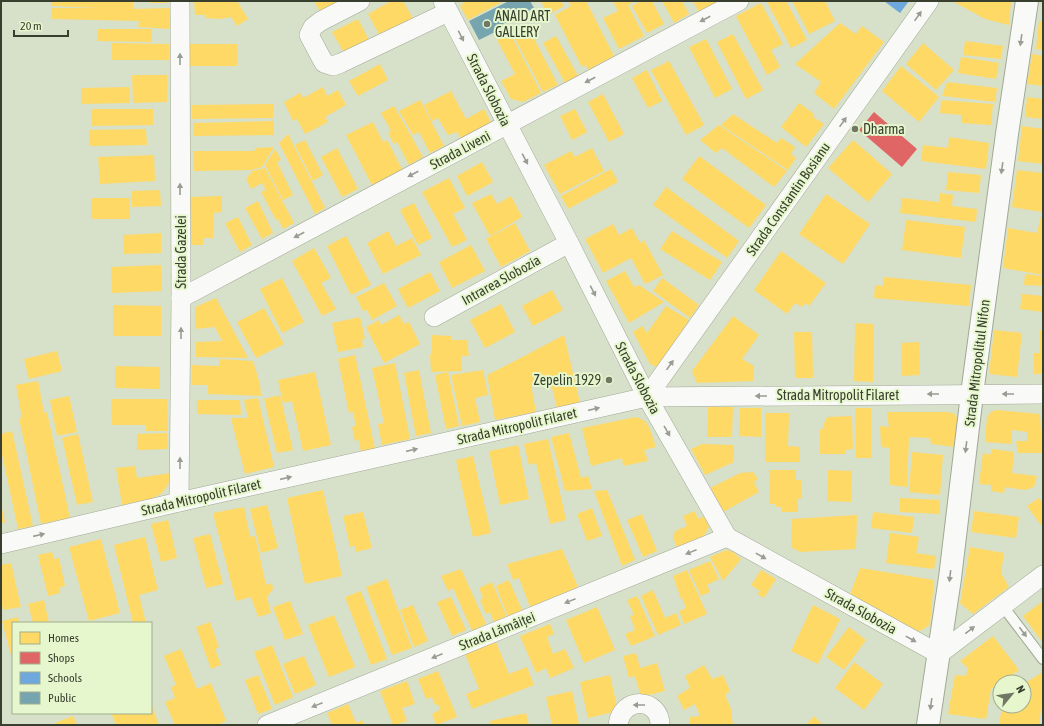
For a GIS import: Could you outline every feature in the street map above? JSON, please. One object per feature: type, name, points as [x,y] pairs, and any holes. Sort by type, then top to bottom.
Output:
[{"type":"street","name":"Strada Gazelei","points":[[179,502],[181,298],[180,1]]},
{"type":"street","points":[[360,1],[321,21],[313,27],[309,35],[324,63],[333,66],[341,63],[445,6]]},
{"type":"street","name":"Strada Liveni","points":[[181,298],[739,1]]},
{"type":"street","name":"Strada Constantin Bosianu","points":[[647,397],[929,1]]},
{"type":"street","name":"Strada Mitropolitul Nifon","points":[[928,725],[951,570],[972,394],[1007,134],[1027,1]]},
{"type":"street","name":"Strada Slobozia","points":[[445,6],[569,243],[647,397],[727,537],[939,654]]},
{"type":"street","name":"Intrarea Slobozia","points":[[434,317],[569,243]]},
{"type":"street","name":"Strada Mitropolit Filaret","points":[[1,544],[179,502],[647,397],[1043,394]]},
{"type":"street","name":"Strada Lămâiței","points":[[267,725],[727,537]]},
{"type":"street","points":[[939,654],[1043,575]]},
{"type":"street","points":[[618,725],[622,712],[627,707],[634,704],[641,704],[653,709],[658,715],[660,725]]},
{"type":"lane","points":[[1002,606],[1043,659]]},
{"type":"building: Homes","points":[[51,1],[133,1],[133,9],[170,8],[170,29],[138,27],[139,21],[51,19],[52,8],[99,8],[51,6]]},
{"type":"building: Homes","points":[[150,1],[168,1],[168,3],[150,3]]},
{"type":"building: Homes","points":[[194,1],[237,1],[248,19],[237,26],[231,17],[220,19],[205,18],[205,15],[195,15]]},
{"type":"building: Homes","points":[[314,1],[349,1],[323,17]]},
{"type":"building: Homes","points":[[391,1],[403,1],[415,22],[382,40],[368,14]]},
{"type":"building: Homes","points":[[462,1],[504,1],[468,20],[460,6],[463,4]]},
{"type":"building: Homes","points":[[541,1],[561,1],[564,6],[548,15]]},
{"type":"building: Homes","points":[[568,1],[586,1],[614,56],[588,70],[586,65],[582,67],[555,15],[571,6]]},
{"type":"building: Homes","points":[[613,1],[636,1],[628,5],[644,36],[619,49],[603,18],[618,11]]},
{"type":"building: Homes","points":[[641,1],[652,1],[664,24],[647,33],[632,6]]},
{"type":"building: Homes","points":[[662,1],[682,1],[689,14],[674,23]]},
{"type":"building: Homes","points":[[693,1],[720,1],[699,12]]},
{"type":"building: Homes","points":[[786,1],[807,40],[791,48],[767,2]]},
{"type":"building: Homes","points":[[792,1],[825,1],[835,21],[809,34]]},
{"type":"building: Homes","points":[[952,1],[1011,1],[1009,25],[985,19]]},
{"type":"building: Homes","points":[[761,3],[783,44],[771,50],[780,67],[767,75],[736,16]]},
{"type":"building: Homes","points":[[358,19],[369,40],[344,53],[332,32]]},
{"type":"building: Homes","points":[[1039,21],[1043,22],[1043,50],[1036,49]]},
{"type":"building: Homes","points":[[840,23],[856,34],[862,26],[884,42],[834,109],[814,93],[821,82],[795,64]]},
{"type":"building: Homes","points":[[528,27],[558,85],[543,92],[513,35]]},
{"type":"building: Homes","points":[[98,29],[152,29],[151,42],[97,41]]},
{"type":"building: Homes","points":[[510,33],[541,93],[523,102],[511,99],[501,81],[515,74],[497,40]]},
{"type":"building: Homes","points":[[733,34],[763,90],[746,99],[717,42]]},
{"type":"building: Homes","points":[[556,36],[578,76],[565,83],[543,43]]},
{"type":"building: Homes","points":[[706,39],[732,89],[715,98],[689,47]]},
{"type":"building: Homes","points":[[965,41],[1003,46],[1001,59],[963,55]]},
{"type":"building: Homes","points":[[112,43],[169,44],[169,60],[112,60]]},
{"type":"building: Homes","points":[[923,43],[954,70],[936,90],[906,64]]},
{"type":"building: Homes","points":[[190,44],[237,44],[237,66],[190,66]]},
{"type":"building: Homes","points":[[1032,54],[1043,56],[1043,86],[1027,84]]},
{"type":"building: Homes","points":[[961,57],[999,63],[996,79],[958,73]]},
{"type":"building: Homes","points":[[669,61],[704,125],[686,135],[651,70]]},
{"type":"building: Homes","points":[[380,64],[388,80],[358,96],[349,81]]},
{"type":"building: Homes","points":[[901,66],[939,97],[919,122],[882,91]]},
{"type":"building: Homes","points":[[647,70],[662,101],[648,108],[632,78]]},
{"type":"building: Homes","points":[[132,75],[167,75],[167,102],[133,103]]},
{"type":"building: Homes","points":[[947,82],[997,88],[995,102],[942,96]]},
{"type":"building: Homes","points":[[130,87],[130,103],[81,104],[81,88]]},
{"type":"building: Homes","points":[[323,87],[327,96],[338,90],[346,105],[325,117],[328,122],[305,134],[297,119],[293,121],[284,102],[300,93],[303,98]]},
{"type":"building: Homes","points":[[451,91],[466,119],[484,109],[492,124],[462,140],[457,132],[448,135],[438,118],[432,121],[424,105]]},
{"type":"building: Homes","points":[[603,94],[624,134],[609,142],[588,102]]},
{"type":"building: Homes","points":[[1027,97],[1043,99],[1043,119],[1025,117]]},
{"type":"building: Homes","points":[[420,100],[444,146],[430,153],[419,132],[413,135],[399,111]]},
{"type":"building: Homes","points":[[941,100],[993,104],[991,125],[961,123],[961,115],[940,113]]},
{"type":"building: Homes","points":[[799,103],[814,114],[813,117],[824,124],[806,147],[781,127]]},
{"type":"building: Homes","points":[[274,104],[273,118],[192,119],[192,105]]},
{"type":"building: Homes","points":[[394,106],[423,157],[409,165],[397,142],[394,144],[388,133],[391,131],[381,113]]},
{"type":"building: Homes","points":[[91,109],[153,109],[153,125],[92,126]]},
{"type":"building: Homes","points":[[575,109],[587,132],[572,140],[560,116]]},
{"type":"building: Homes","points":[[733,114],[777,143],[781,138],[795,147],[791,154],[796,158],[788,170],[721,125]]},
{"type":"building: Homes","points":[[274,121],[274,135],[194,136],[193,123]]},
{"type":"building: Homes","points":[[373,122],[383,142],[387,140],[403,171],[373,187],[346,135]]},
{"type":"building: Homes","points":[[719,125],[787,171],[774,187],[722,148],[716,153],[700,140]]},
{"type":"building: Homes","points":[[1022,126],[1043,129],[1043,164],[1018,161]]},
{"type":"building: Homes","points":[[146,129],[147,145],[90,146],[89,130]]},
{"type":"building: Homes","points":[[288,134],[325,208],[315,214],[279,143]]},
{"type":"building: Homes","points":[[949,137],[989,143],[986,169],[921,161],[923,145],[948,148]]},
{"type":"building: Homes","points":[[305,140],[323,175],[313,181],[295,145]]},
{"type":"building: Homes","points":[[853,140],[892,174],[868,202],[828,168]]},
{"type":"building: Homes","points":[[274,147],[262,167],[251,170],[194,171],[193,151],[254,151],[256,148]]},
{"type":"building: Homes","points":[[337,148],[358,189],[342,197],[321,157]]},
{"type":"building: Homes","points":[[592,148],[604,171],[560,194],[544,165],[571,151],[575,157]]},
{"type":"building: Homes","points":[[275,149],[281,160],[277,162],[293,195],[283,200],[265,165]]},
{"type":"building: Homes","points":[[154,155],[155,181],[100,184],[98,157]]},
{"type":"building: Homes","points":[[699,156],[766,205],[749,228],[682,179]]},
{"type":"building: Homes","points":[[482,162],[493,182],[467,196],[457,176]]},
{"type":"building: Homes","points":[[265,168],[294,223],[283,229],[278,219],[276,220],[261,192],[266,190],[262,183],[251,189],[246,179],[252,171]]},
{"type":"building: Homes","points":[[611,169],[618,182],[568,209],[561,196]]},
{"type":"building: Homes","points":[[1017,170],[1043,173],[1043,275],[1003,268],[1008,228],[1037,233],[1042,212],[1012,207]]},
{"type":"building: Homes","points":[[948,172],[981,175],[979,193],[946,190]]},
{"type":"building: Homes","points":[[449,178],[465,208],[453,214],[467,240],[452,247],[422,192]]},
{"type":"building: Homes","points":[[666,187],[739,241],[727,258],[653,205]]},
{"type":"building: Homes","points":[[160,190],[161,206],[132,207],[132,191]]},
{"type":"building: Homes","points":[[940,193],[953,195],[952,206],[977,209],[976,222],[900,213],[902,198],[939,202]]},
{"type":"building: Homes","points":[[491,194],[497,204],[511,196],[522,217],[490,236],[472,203]]},
{"type":"building: Homes","points":[[826,194],[870,224],[843,264],[799,234]]},
{"type":"building: Homes","points":[[222,196],[222,212],[213,213],[213,238],[203,238],[203,245],[191,245],[190,197]]},
{"type":"building: Homes","points":[[91,198],[130,198],[130,219],[91,219]]},
{"type":"building: Homes","points":[[258,201],[273,233],[262,239],[245,208]]},
{"type":"building: Homes","points":[[414,203],[432,238],[418,245],[400,210]]},
{"type":"building: Homes","points":[[238,217],[252,245],[240,252],[225,223]]},
{"type":"building: Homes","points":[[906,220],[965,227],[961,258],[902,250]]},
{"type":"building: Homes","points":[[515,223],[530,251],[501,267],[486,239]]},
{"type":"building: Homes","points":[[613,224],[619,235],[632,228],[640,243],[644,240],[663,275],[645,284],[631,258],[603,273],[585,239]]},
{"type":"building: Homes","points":[[388,231],[396,246],[412,238],[421,255],[383,274],[367,243]]},
{"type":"building: Homes","points":[[672,231],[722,262],[710,280],[660,249]]},
{"type":"building: Homes","points":[[161,233],[161,253],[124,254],[123,235]]},
{"type":"building: Homes","points":[[346,236],[371,285],[351,295],[327,246]]},
{"type":"building: Homes","points":[[471,245],[485,271],[452,288],[439,262]]},
{"type":"building: Homes","points":[[314,248],[331,278],[321,283],[336,309],[322,316],[292,261]]},
{"type":"building: Homes","points":[[781,251],[826,283],[809,306],[805,303],[802,307],[795,303],[787,314],[754,290]]},
{"type":"building: Homes","points":[[161,265],[162,291],[112,293],[111,267]]},
{"type":"building: Homes","points":[[625,271],[634,287],[639,285],[664,302],[629,323],[606,281]]},
{"type":"building: Homes","points":[[430,272],[440,291],[408,308],[398,289]]},
{"type":"building: Homes","points":[[1025,274],[1043,276],[1043,286],[1024,285]]},
{"type":"building: Homes","points":[[884,277],[971,285],[969,306],[874,298],[875,285],[883,286]]},
{"type":"building: Homes","points":[[282,278],[304,322],[282,333],[260,289]]},
{"type":"building: Homes","points":[[662,278],[699,305],[690,318],[653,291]]},
{"type":"building: Homes","points":[[384,283],[397,306],[372,320],[367,310],[363,311],[356,297]]},
{"type":"building: Homes","points":[[552,290],[563,310],[533,326],[522,306]]},
{"type":"building: Homes","points":[[1022,294],[1043,296],[1043,312],[1020,309]]},
{"type":"building: Homes","points":[[216,298],[248,358],[196,357],[196,342],[222,341],[215,327],[195,329],[195,307]]},
{"type":"building: Homes","points":[[501,304],[515,332],[485,348],[470,320]]},
{"type":"building: Homes","points":[[113,305],[161,306],[161,336],[113,336]]},
{"type":"building: Homes","points":[[666,306],[689,320],[657,367],[650,364],[633,332],[642,326],[647,333]]},
{"type":"building: Homes","points":[[264,308],[284,344],[256,358],[237,322]]},
{"type":"building: Homes","points":[[399,315],[404,324],[409,322],[420,344],[384,363],[366,327],[379,320],[381,325]]},
{"type":"building: Homes","points":[[733,316],[759,335],[742,359],[754,366],[753,381],[697,383],[692,371]]},
{"type":"building: Homes","points":[[360,317],[365,339],[362,339],[363,347],[338,352],[332,323]]},
{"type":"building: Homes","points":[[855,323],[874,324],[873,382],[854,381]]},
{"type":"building: Homes","points":[[994,330],[1022,333],[1017,377],[989,374]]},
{"type":"building: Homes","points":[[1040,330],[1043,330],[1043,374],[1034,374],[1034,353],[1040,353]]},
{"type":"building: Homes","points":[[794,332],[812,332],[813,378],[795,378]]},
{"type":"building: Homes","points":[[432,335],[451,336],[451,340],[467,340],[469,356],[461,356],[462,371],[431,372],[430,354],[432,354]]},
{"type":"building: Homes","points":[[564,335],[580,403],[557,408],[550,380],[531,385],[536,412],[495,420],[487,375]]},
{"type":"building: Homes","points":[[919,342],[920,375],[902,376],[901,343]]},
{"type":"building: Homes","points":[[57,351],[62,371],[29,379],[24,359]]},
{"type":"building: Homes","points":[[355,355],[375,449],[361,452],[359,440],[355,441],[352,427],[356,426],[353,412],[349,413],[338,359]]},
{"type":"building: Homes","points":[[220,359],[253,361],[260,384],[261,396],[208,394],[208,385],[192,385],[192,365],[219,366]]},
{"type":"building: Homes","points":[[395,363],[410,439],[382,445],[378,424],[384,423],[372,368]]},
{"type":"building: Homes","points":[[115,366],[160,367],[160,389],[115,388]]},
{"type":"building: Homes","points":[[419,370],[431,433],[416,436],[404,373]]},
{"type":"building: Homes","points":[[483,370],[488,395],[475,398],[480,422],[462,426],[451,375]]},
{"type":"building: Homes","points":[[315,372],[331,445],[303,451],[292,401],[283,403],[278,380]]},
{"type":"building: Homes","points":[[448,372],[459,426],[446,429],[435,375]]},
{"type":"building: Homes","points":[[38,381],[44,413],[47,412],[70,518],[41,524],[19,418],[22,418],[16,385]]},
{"type":"building: Homes","points":[[280,395],[293,450],[277,453],[264,399]]},
{"type":"building: Homes","points":[[69,396],[77,432],[57,436],[50,400]]},
{"type":"building: Homes","points":[[258,398],[274,467],[245,474],[231,418],[248,418],[244,400]]},
{"type":"building: Homes","points":[[111,399],[167,399],[168,431],[146,431],[146,425],[112,425]]},
{"type":"building: Homes","points":[[197,400],[240,400],[241,415],[197,414]]},
{"type":"building: Homes","points":[[708,407],[733,407],[732,437],[707,437]]},
{"type":"building: Homes","points":[[740,408],[761,408],[761,437],[739,436]]},
{"type":"building: Homes","points":[[855,408],[871,408],[871,458],[856,458]]},
{"type":"building: Homes","points":[[996,410],[1040,414],[1042,453],[1018,453],[1016,441],[1027,441],[1027,432],[1012,430],[1012,444],[985,442],[987,417],[991,412]]},
{"type":"building: Homes","points":[[887,412],[948,412],[955,414],[958,420],[955,447],[931,444],[930,438],[909,437],[907,487],[890,485],[890,448],[881,447],[880,426],[889,427]]},
{"type":"building: Homes","points":[[765,413],[789,413],[788,446],[800,447],[800,462],[765,462]]},
{"type":"building: Homes","points":[[852,416],[853,449],[845,450],[845,454],[820,454],[820,429],[823,429],[827,417]]},
{"type":"building: Homes","points":[[636,417],[645,421],[649,427],[656,447],[644,450],[648,461],[623,466],[622,458],[591,466],[582,428]]},
{"type":"building: Homes","points":[[12,431],[33,526],[18,529],[1,450],[1,434]]},
{"type":"building: Homes","points":[[167,433],[168,449],[137,450],[137,434]]},
{"type":"building: Homes","points":[[569,433],[581,478],[588,476],[592,489],[565,491],[551,437]]},
{"type":"building: Homes","points":[[78,434],[93,502],[77,505],[62,438]]},
{"type":"building: Homes","points":[[548,439],[566,520],[550,524],[536,463],[529,465],[524,444]]},
{"type":"building: Homes","points":[[702,444],[734,445],[734,462],[705,475],[691,449]]},
{"type":"building: Homes","points":[[518,445],[529,499],[500,505],[489,451]]},
{"type":"building: Homes","points":[[992,449],[1014,452],[1012,473],[1037,476],[1034,487],[1025,490],[1005,487],[1004,493],[991,491],[991,485],[979,484],[983,453],[990,455]]},
{"type":"building: Homes","points":[[912,452],[943,455],[940,495],[909,492]]},
{"type":"building: Homes","points":[[473,456],[491,533],[473,537],[456,460]]},
{"type":"building: Homes","points":[[135,466],[137,478],[171,473],[168,485],[161,494],[151,499],[122,505],[116,468]]},
{"type":"building: Homes","points":[[769,470],[796,470],[796,480],[801,480],[802,498],[798,499],[798,512],[782,512],[782,507],[776,507],[776,504],[770,504]]},
{"type":"building: Homes","points":[[828,470],[852,471],[851,502],[827,501]]},
{"type":"building: Homes","points":[[753,472],[758,479],[754,482],[759,492],[723,512],[710,488],[740,473]]},
{"type":"building: Homes","points":[[323,490],[342,576],[305,584],[287,498]]},
{"type":"building: Homes","points":[[607,490],[635,560],[622,566],[594,491]]},
{"type":"building: Homes","points":[[900,498],[940,500],[940,514],[900,512]]},
{"type":"building: Homes","points":[[1039,498],[1043,504],[1043,528],[1027,506]]},
{"type":"building: Homes","points":[[1,504],[5,522],[1,523]]},
{"type":"building: Homes","points":[[267,505],[278,548],[261,553],[250,509]]},
{"type":"building: Homes","points":[[244,507],[250,537],[255,536],[266,585],[272,583],[273,589],[267,597],[271,613],[258,617],[251,597],[236,601],[213,513]]},
{"type":"building: Homes","points":[[592,508],[602,536],[587,541],[577,514]]},
{"type":"building: Homes","points":[[695,511],[698,519],[704,516],[709,527],[704,536],[677,547],[673,538],[675,531],[687,526],[683,516]]},
{"type":"building: Homes","points":[[974,511],[1019,517],[1016,538],[971,532]]},
{"type":"building: Homes","points":[[363,512],[372,548],[356,552],[355,546],[350,547],[343,516]]},
{"type":"building: Homes","points":[[873,512],[914,517],[912,533],[871,528]]},
{"type":"building: Homes","points":[[642,514],[657,551],[643,557],[627,520]]},
{"type":"building: Homes","points":[[857,515],[856,549],[800,552],[791,547],[792,519]]},
{"type":"building: Homes","points":[[168,520],[177,558],[161,562],[151,524]]},
{"type":"building: Homes","points":[[890,533],[919,537],[916,553],[936,556],[934,569],[886,563]]},
{"type":"building: Homes","points":[[210,534],[223,584],[206,588],[193,538]]},
{"type":"building: Homes","points":[[145,537],[158,590],[139,595],[146,622],[133,622],[114,545]]},
{"type":"building: Homes","points":[[101,539],[120,613],[89,621],[69,547]]},
{"type":"building: Homes","points":[[970,547],[1004,553],[1001,573],[1009,587],[973,614],[960,603]]},
{"type":"building: Homes","points":[[562,549],[578,587],[530,607],[519,578],[513,580],[507,564]]},
{"type":"building: Homes","points":[[726,550],[733,552],[741,559],[723,581],[710,557]]},
{"type":"building: Homes","points":[[52,552],[54,559],[59,558],[65,586],[59,588],[60,593],[48,596],[38,555]]},
{"type":"building: Homes","points":[[710,561],[719,579],[707,585],[710,592],[701,596],[689,570]]},
{"type":"building: Homes","points":[[11,563],[21,607],[3,610],[1,600],[1,565]]},
{"type":"building: Homes","points":[[860,568],[934,580],[930,625],[918,632],[850,594]]},
{"type":"building: Homes","points":[[461,569],[486,624],[472,631],[453,588],[448,591],[441,576]]},
{"type":"building: Homes","points":[[687,570],[707,614],[684,624],[679,611],[686,608],[682,598],[681,599],[673,576]]},
{"type":"building: Homes","points":[[761,570],[776,579],[764,598],[757,594],[760,591],[751,585]]},
{"type":"building: Homes","points":[[387,579],[412,648],[392,655],[366,587]]},
{"type":"building: Homes","points":[[509,580],[522,610],[508,617],[496,586]]},
{"type":"building: Homes","points":[[492,582],[507,618],[494,623],[490,612],[486,614],[480,600],[483,598],[479,588]]},
{"type":"building: Homes","points":[[653,590],[665,618],[676,613],[681,625],[658,635],[641,596]]},
{"type":"building: Homes","points":[[361,591],[387,659],[371,665],[345,597]]},
{"type":"building: Homes","points":[[637,596],[655,636],[631,646],[625,634],[635,630],[630,616],[634,615],[627,600]]},
{"type":"building: Homes","points":[[451,597],[466,630],[452,636],[437,602]]},
{"type":"building: Homes","points":[[44,600],[49,622],[33,622],[28,604]]},
{"type":"building: Homes","points":[[290,601],[303,634],[285,640],[273,607]]},
{"type":"building: Homes","points":[[1043,601],[1043,643],[1023,616]]},
{"type":"building: Homes","points":[[413,605],[428,641],[414,647],[400,610]]},
{"type":"building: Homes","points":[[813,605],[840,619],[818,664],[791,651]]},
{"type":"building: Homes","points":[[597,607],[615,650],[584,663],[566,620]]},
{"type":"building: Homes","points":[[334,615],[355,667],[329,677],[308,625]]},
{"type":"building: Homes","points":[[18,617],[19,622],[12,622],[12,659],[2,621]]},
{"type":"building: Homes","points":[[210,622],[219,647],[215,649],[221,665],[211,669],[196,627]]},
{"type":"building: Homes","points":[[550,624],[554,634],[547,637],[553,654],[565,649],[574,668],[550,678],[546,668],[536,673],[520,636]]},
{"type":"building: Homes","points":[[849,627],[866,640],[844,670],[826,657]]},
{"type":"building: Homes","points":[[993,636],[1019,670],[1013,674],[992,674],[992,688],[986,719],[948,714],[955,675],[966,676],[968,668],[960,661]]},
{"type":"building: Homes","points":[[496,642],[509,674],[527,667],[534,685],[472,709],[466,694],[479,689],[465,654]]},
{"type":"building: Homes","points":[[272,645],[293,697],[275,705],[254,652]]},
{"type":"building: Homes","points":[[181,649],[197,689],[211,683],[226,721],[217,725],[175,725],[165,702],[175,698],[171,687],[176,685],[164,656]]},
{"type":"building: Homes","points":[[636,653],[640,668],[657,663],[665,691],[641,697],[635,676],[629,678],[623,656]]},
{"type":"building: Homes","points":[[304,656],[316,685],[295,694],[283,664]]},
{"type":"building: Homes","points":[[854,662],[883,684],[864,710],[835,688]]},
{"type":"building: Homes","points":[[704,665],[712,679],[723,675],[730,691],[725,695],[731,709],[733,725],[690,725],[690,717],[700,716],[695,704],[684,710],[677,696],[690,688],[685,676]]},
{"type":"building: Homes","points":[[438,671],[457,717],[436,725],[432,714],[440,710],[438,704],[435,705],[432,697],[426,699],[418,679]]},
{"type":"building: Homes","points":[[1041,673],[1043,676],[1043,694],[1039,725],[999,725],[1001,714],[1032,714],[1032,679]]},
{"type":"building: Homes","points":[[258,675],[272,709],[258,714],[245,680]]},
{"type":"building: Homes","points":[[610,675],[618,711],[588,718],[580,682]]},
{"type":"building: Homes","points":[[407,681],[415,704],[402,708],[407,721],[393,725],[380,691]]},
{"type":"building: Homes","points":[[572,691],[579,725],[552,725],[546,697]]},
{"type":"building: Homes","points":[[348,704],[356,723],[362,720],[364,725],[332,725],[327,713]]},
{"type":"building: Homes","points":[[152,706],[159,725],[116,725],[111,714],[152,714]]},
{"type":"building: Homes","points":[[526,713],[529,725],[491,725],[490,721]]},
{"type":"building: Homes","points":[[73,716],[77,725],[55,725],[55,723]]},
{"type":"building: Homes","points":[[814,716],[823,725],[806,725]]},
{"type":"building: Shops","points":[[874,112],[917,149],[902,167],[859,130]]},
{"type":"building: Schools","points":[[884,1],[909,1],[900,13]]},
{"type":"building: Public","points":[[509,1],[530,1],[534,8],[497,27],[499,30],[479,40],[469,21]]},
{"type":"place","name":"ANAID ART GALLERY","points":[[487,24]]},
{"type":"place","name":"Dharma","points":[[855,129]]},
{"type":"place","name":"Zepelin 1929","points":[[609,380]]}]
